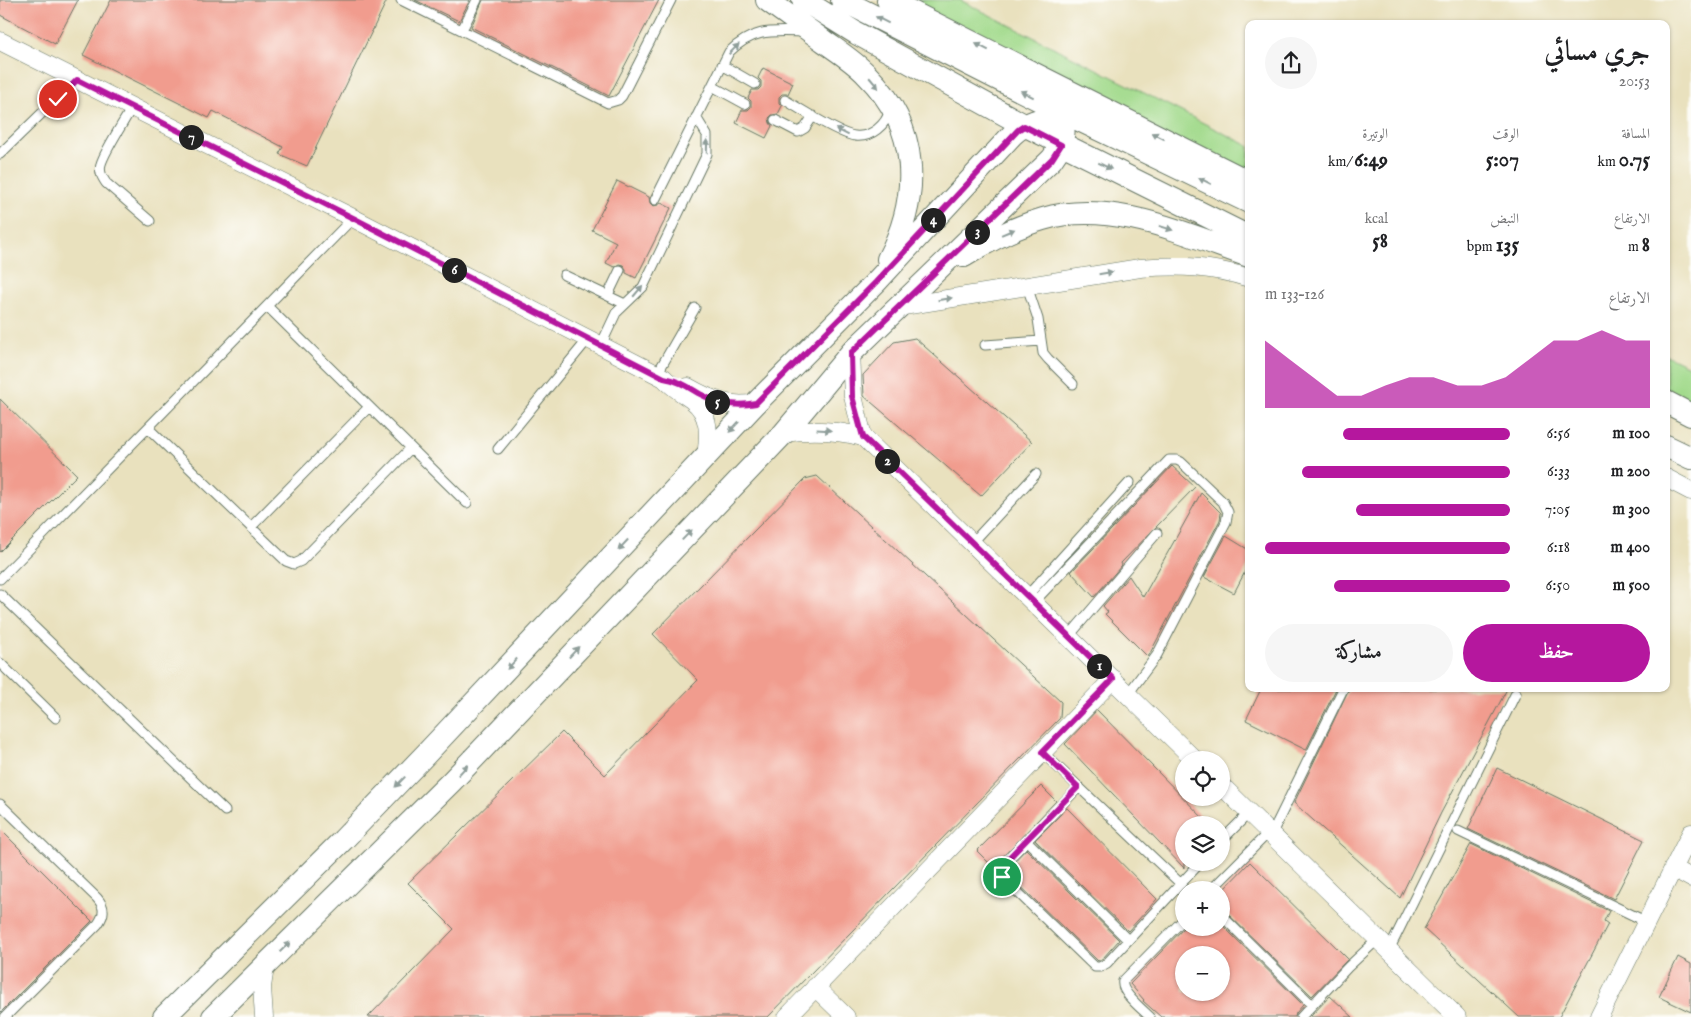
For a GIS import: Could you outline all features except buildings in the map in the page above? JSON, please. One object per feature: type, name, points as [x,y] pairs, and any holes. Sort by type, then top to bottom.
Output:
[{"type":"street","points":[[767,0],[867,74],[891,105],[898,118],[908,145],[912,178],[908,208],[899,238],[876,282]]},
{"type":"street","points":[[803,0],[856,33],[1024,126],[1245,235]]},
{"type":"street","points":[[842,0],[1062,114],[1245,200]]},
{"type":"street","points":[[888,0],[1245,180]]},
{"type":"street","points":[[0,41],[353,218],[661,376],[694,401],[702,410],[708,428],[706,457]]},
{"type":"street","points":[[164,1017],[419,762],[756,403],[876,282],[1012,135],[1036,120],[1062,114]]},
{"type":"street","points":[[213,1017],[452,781],[784,433],[851,353],[1052,159],[1061,145],[1064,135],[1062,114]]},
{"type":"street","points":[[922,285],[965,255],[1005,233],[1044,219],[1075,214],[1105,214],[1134,219],[1245,255]]},
{"type":"street","points":[[897,307],[1140,268],[1173,265],[1207,267],[1245,277]]},
{"type":"street","points":[[851,353],[852,396],[863,437]]},
{"type":"street","points":[[661,376],[678,380],[702,395],[723,404],[756,403]]},
{"type":"street","points":[[1670,404],[1691,415]]},
{"type":"street","points":[[784,433],[824,430],[844,432],[863,437],[1187,751]]},
{"type":"street","points":[[1670,448],[1691,458]]},
{"type":"street","points":[[1670,480],[1691,491]]},
{"type":"street","points":[[787,1017],[1113,679]]},
{"type":"street","points":[[1230,794],[1457,1017]]},
{"type":"street","points":[[1599,1017],[1691,833]]},
{"type":"street","points":[[1673,868],[1691,878]]},
{"type":"street","points":[[264,1017],[262,987],[265,966]]},
{"type":"street","points":[[815,987],[846,1017]]},
{"type":"lane","points":[[401,0],[604,101],[614,102],[622,96],[671,0]]},
{"type":"lane","points":[[462,30],[477,0]]},
{"type":"lane","points":[[655,200],[729,52],[737,44],[759,33],[771,31],[812,33]]},
{"type":"lane","points":[[722,65],[755,84]]},
{"type":"lane","points":[[0,154],[77,80]]},
{"type":"lane","points":[[712,86],[745,104]]},
{"type":"lane","points":[[785,100],[848,135],[863,136],[871,133],[884,122],[891,105]]},
{"type":"lane","points":[[132,107],[104,159],[100,171],[106,183],[150,221]]},
{"type":"lane","points":[[775,120],[798,132],[805,128],[813,116]]},
{"type":"lane","points":[[498,449],[595,341],[616,313],[643,286],[707,154],[707,135],[696,117]]},
{"type":"lane","points":[[0,579],[353,218]]},
{"type":"lane","points":[[608,296],[620,270]]},
{"type":"lane","points":[[564,276],[625,304]]},
{"type":"lane","points":[[1027,286],[1038,319],[1045,356],[1073,384]]},
{"type":"lane","points":[[267,306],[467,503]]},
{"type":"lane","points":[[661,376],[695,308]]},
{"type":"lane","points":[[985,346],[1041,341]]},
{"type":"lane","points":[[251,527],[370,407]]},
{"type":"lane","points":[[148,428],[289,564],[298,563],[411,448]]},
{"type":"lane","points":[[1030,599],[1169,460],[1181,462],[1223,502],[1228,512],[1226,522],[1157,655],[1128,694]]},
{"type":"lane","points":[[972,543],[1036,474]]},
{"type":"lane","points":[[1030,599],[1130,482]]},
{"type":"lane","points":[[1069,636],[1157,533]]},
{"type":"lane","points":[[0,594],[225,811]]},
{"type":"lane","points":[[0,663],[56,718]]},
{"type":"lane","points":[[1221,881],[1270,834],[1341,692]]},
{"type":"lane","points":[[1300,1017],[1383,945],[1516,693]]},
{"type":"lane","points":[[1042,752],[1178,881]]},
{"type":"lane","points":[[1078,787],[1000,867],[1002,877],[1095,967],[1100,967],[1107,963],[1175,890]]},
{"type":"lane","points":[[0,804],[97,898],[102,904],[104,911],[98,924],[5,1017]]},
{"type":"lane","points":[[1230,832],[1249,813]]},
{"type":"lane","points":[[1458,831],[1648,922]]},
{"type":"lane","points":[[1026,840],[1128,940]]},
{"type":"lane","points":[[1184,881],[1193,871]]},
{"type":"lane","points":[[1230,924],[1312,1005]]},
{"type":"lane","points":[[1150,1017],[1124,990],[1122,984],[1175,928]]},
{"type":"green space","points":[[895,0],[960,0],[1245,144],[1245,177]]},
{"type":"green space","points":[[1670,357],[1691,367],[1691,401],[1670,390]]},
{"type":"route","points":[[58,99],[77,80],[353,218],[664,378],[678,380],[712,400],[734,405],[756,403],[876,282],[1018,130],[1024,126],[1061,145],[1052,159],[851,353],[850,375],[852,396],[863,437],[1113,679],[1042,752],[1078,787],[1000,867],[999,871],[1002,877]]}]
